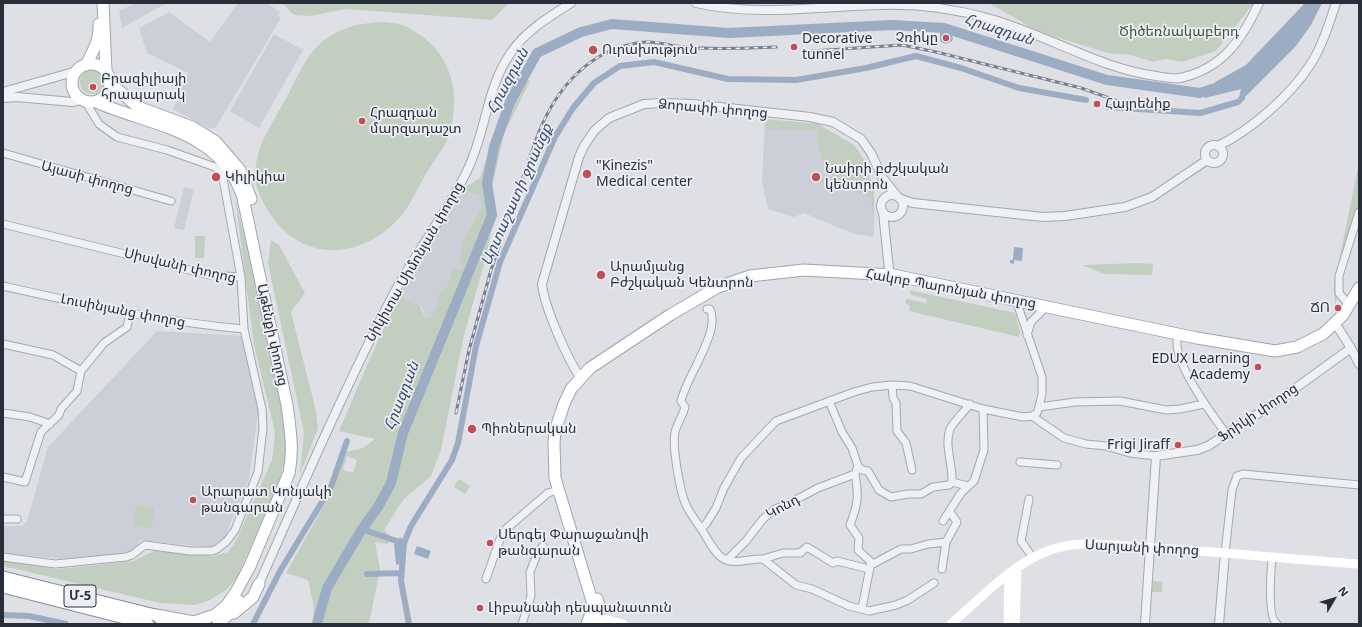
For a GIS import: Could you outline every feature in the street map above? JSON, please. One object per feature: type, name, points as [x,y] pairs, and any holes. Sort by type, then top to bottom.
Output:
[{"type":"main road","points":[[97,3],[99,33],[96,45],[81,68],[74,75],[72,86],[74,91],[87,101],[100,100],[108,93],[110,83],[106,71],[103,3]]},
{"type":"main road","points":[[81,68],[97,65],[106,71]]},
{"type":"main road","name":"Աթենքի փողոց","points":[[110,83],[138,107],[192,127],[216,142],[240,170],[248,188],[296,417],[298,451],[292,485],[242,594],[228,616],[218,624]]},
{"type":"main road","name":"Աթենքի փողոց","points":[[87,101],[171,129],[192,138],[216,154],[233,174],[243,198],[287,405],[292,459],[285,485],[236,592],[227,605],[215,615],[194,623]]},
{"type":"main road","name":"Հակոբ Պարոնյան փողոց","points":[[593,621],[592,601],[558,490],[553,458],[555,431],[564,404],[571,389],[580,377],[590,368],[670,315],[718,286],[750,276],[804,270],[892,278],[1267,351],[1285,350],[1305,344],[1337,326]]},
{"type":"main road","name":"Հակոբ Պարոնյան փողոց","points":[[593,621],[600,608],[560,479],[557,455],[559,434],[566,410],[576,392],[584,382],[602,367],[702,301],[729,287],[744,282],[786,275],[834,275],[892,278],[1001,302],[1016,303],[1042,311],[1177,341],[1259,356],[1284,357],[1308,351],[1326,340],[1337,326]]},
{"type":"main road","points":[[1337,326],[1359,288]]},
{"type":"main road","points":[[1337,326],[1359,297]]},
{"type":"main road","name":"Սարյանի փողոց","points":[[951,624],[1009,574],[1033,558],[1046,552],[1081,543],[1150,547],[1359,564]]},
{"type":"main road","points":[[1014,624],[1017,568]]},
{"type":"main road","points":[[1008,624],[1009,574]]},
{"type":"main road","name":"Մ-5","points":[[3,577],[156,615]]},
{"type":"main road","points":[[242,594],[245,597],[248,596],[259,584]]},
{"type":"main road","points":[[228,616],[254,597],[259,584]]},
{"type":"main road","name":"Մ-5","points":[[3,587],[148,624]]},
{"type":"main road","points":[[156,615],[194,623]]},
{"type":"main road","points":[[156,615],[167,624]]},
{"type":"main road","points":[[593,621],[623,624]]},
{"type":"street","name":"Նիկիտա Սիմոնյան փողոց","points":[[259,584],[366,349],[394,293],[456,192],[468,169],[490,96],[509,55],[532,30],[572,3]]},
{"type":"street","points":[[696,3],[717,8],[768,11],[883,5],[920,6],[955,11],[991,19],[1140,74],[1179,78],[1217,63],[1232,49],[1244,31],[1259,3]]},
{"type":"street","points":[[1234,138],[1221,161],[1212,163],[1207,160],[1205,156],[1206,149],[1213,145],[1218,146],[1234,138],[1288,92],[1310,65],[1321,42],[1336,3]]},
{"type":"street","points":[[3,92],[81,68]]},
{"type":"street","points":[[3,98],[17,97],[72,102],[87,101],[99,124],[117,137],[167,150],[220,170],[223,176],[241,277]]},
{"type":"street","name":"Ձորափի փողոց","points":[[580,377],[572,365],[547,305],[543,294],[542,284],[579,157],[595,130],[609,118],[644,104],[664,103],[692,104],[764,113],[822,118],[843,126],[854,133],[866,145],[882,177]]},
{"type":"street","points":[[1218,146],[1224,155]]},
{"type":"street","name":"Այասի փողոց","points":[[3,153],[171,201]]},
{"type":"street","points":[[884,198],[890,195],[900,201],[913,203],[1043,217],[1065,216],[1125,207],[1152,197],[1207,160]]},
{"type":"street","points":[[882,177],[884,198],[881,205],[892,278]]},
{"type":"street","points":[[882,177],[900,201]]},
{"type":"street","points":[[892,278],[888,227],[896,216],[900,201]]},
{"type":"street","points":[[883,212],[888,216],[896,216]]},
{"type":"street","points":[[1349,304],[1339,293],[1338,285],[1340,268],[1359,212]]},
{"type":"street","name":"Սիսվանի փողոց","points":[[3,224],[210,275],[241,277],[244,329],[262,409],[263,428],[258,472],[235,530],[227,541],[212,551],[190,551],[145,545],[132,555],[126,557],[55,564],[3,557]]},
{"type":"street","name":"Լուսինյանց փողոց","points":[[3,286],[130,314],[198,325],[244,329]]},
{"type":"street","points":[[701,528],[706,524],[716,508],[724,488],[741,458],[776,421],[829,401],[866,389],[892,385],[910,386],[983,409],[1022,417],[1032,416],[1037,413],[1042,394],[1042,377],[1016,303]]},
{"type":"street","points":[[707,309],[710,309],[713,318],[708,343],[688,381],[681,401],[685,407],[682,418],[675,430],[676,464],[683,498],[687,508],[715,550],[727,560],[736,562],[747,559],[763,559],[783,553],[800,553],[807,547],[833,563],[837,561],[870,566],[901,549],[946,542]]},
{"type":"street","points":[[1027,335],[1030,322],[1042,311]]},
{"type":"street","points":[[3,477],[24,482],[42,432],[77,391],[81,371],[104,343],[127,327],[130,314]]},
{"type":"street","points":[[1337,326],[1359,364]]},
{"type":"street","points":[[1177,341],[1178,350],[1186,371],[1204,404],[1227,435]]},
{"type":"street","points":[[3,344],[52,355],[81,371]]},
{"type":"street","name":"Ֆրիկի փողոց","points":[[1156,456],[1197,450],[1227,435],[1282,398],[1351,348]]},
{"type":"street","points":[[892,385],[893,398],[896,403],[897,431],[906,443],[912,470]]},
{"type":"street","points":[[829,401],[842,432],[852,448],[858,466],[862,470],[868,471],[883,493],[891,497],[908,494],[921,494],[933,487],[949,485],[952,482],[968,486]]},
{"type":"street","points":[[1039,407],[1075,402],[1120,401],[1166,410],[1194,407],[1204,404]]},
{"type":"street","points":[[952,482],[953,469],[948,442],[950,429],[970,404]]},
{"type":"street","points":[[943,521],[961,494],[974,481],[984,450],[983,409]]},
{"type":"street","points":[[3,413],[30,417],[50,424]]},
{"type":"street","points":[[1032,416],[1064,438],[1130,454],[1156,456],[1145,624]]},
{"type":"street","points":[[1020,462],[1057,465]]},
{"type":"street","points":[[858,466],[855,474],[858,495],[855,515],[850,525],[859,538],[858,550],[870,566],[862,608]]},
{"type":"street","name":"Կոնդ","points":[[727,560],[746,541],[763,518],[775,509],[786,505],[818,488],[855,474]]},
{"type":"street","points":[[1219,624],[1232,490],[1237,476],[1243,474],[1359,485]]},
{"type":"street","points":[[486,579],[500,539],[506,528],[548,493],[558,490]]},
{"type":"street","points":[[1029,499],[1021,541],[1033,558]]},
{"type":"street","points":[[942,569],[946,542],[957,522],[950,512]]},
{"type":"street","points":[[3,519],[17,519]]},
{"type":"street","points":[[522,624],[531,596],[530,572],[538,552],[543,546]]},
{"type":"street","points":[[1272,558],[1271,599],[1273,619],[1277,624]]},
{"type":"street","points":[[763,559],[796,585],[815,590],[854,608],[862,608],[869,611],[876,611],[896,605],[915,596],[934,584]]},
{"type":"shaded area","points":[[136,3],[167,3],[122,28],[119,11]]},
{"type":"shaded area","points":[[238,3],[267,3],[280,12],[278,16],[281,18],[216,127],[210,129],[173,109],[181,93],[179,92],[188,73],[147,53],[139,28],[169,12],[210,42]]},
{"type":"shaded area","points":[[274,34],[303,50],[259,128],[230,111]]},
{"type":"shaded area","name":"Նաիրի բժշկական կենտրոն","points":[[765,119],[818,124],[854,145],[866,162],[874,193],[874,237],[854,234],[804,213],[794,217],[768,209],[762,182]]},
{"type":"shaded area","points":[[184,187],[194,189],[184,230],[174,228]]},
{"type":"shaded area","points":[[462,189],[480,197],[482,206],[465,237],[458,259],[462,266],[460,269],[453,269],[445,289],[439,293],[440,301],[431,317],[426,319],[422,307],[398,297]]},
{"type":"shaded area","points":[[157,331],[243,336],[259,405],[249,479],[225,537],[216,548],[140,540],[137,546],[127,555],[68,559],[3,553],[3,526],[22,526],[27,521],[48,447]]},
{"type":"green space","points":[[282,3],[509,3],[492,20],[345,9],[311,16],[294,15]]},
{"type":"green space","name":"Ծիծեռնակաբերդ","points":[[989,3],[1254,3],[1216,51],[1182,62],[1165,59],[1153,62],[1131,55],[1108,53],[1039,32]]},
{"type":"green space","name":"Հրազդան մարզադաշտ","points":[[383,22],[403,25],[429,42],[439,53],[451,78],[454,92],[453,121],[449,135],[407,209],[384,232],[367,242],[350,248],[333,250],[315,248],[299,241],[283,230],[264,204],[257,188],[255,177],[256,164],[260,148],[302,67],[316,47],[343,29],[366,23]]},
{"type":"green space","points":[[92,70],[97,71],[103,77],[103,87],[97,93],[92,94],[87,93],[81,87],[80,82],[81,77],[87,71]]},
{"type":"green space","points":[[509,72],[530,81],[504,134],[492,188],[494,219],[486,257],[464,335],[441,450],[431,476],[403,500],[384,530],[390,535],[388,544],[375,542],[380,569],[369,624],[312,624],[314,608],[308,580],[286,573],[333,489],[345,452],[363,448],[375,439],[339,431],[398,297],[415,304],[419,304],[426,319],[431,317],[439,301],[439,293],[445,289],[453,269],[460,269],[462,266],[458,259],[465,237],[482,206],[480,197],[462,189],[480,178],[507,95]],"holes":[[[347,456],[357,460],[353,473],[343,470]]]},
{"type":"green space","points":[[765,119],[818,124],[854,145],[866,162],[874,193],[874,227],[871,197],[845,186],[833,175],[820,154],[817,130],[765,129]]},
{"type":"green space","points":[[1359,163],[1359,203],[1347,239],[1335,307],[1334,285]]},
{"type":"green space","points":[[235,197],[270,343],[285,426],[286,458],[276,491],[237,577],[226,590],[210,600],[195,605],[160,603],[3,566],[3,560],[54,569],[70,568],[133,561],[154,551],[213,556],[228,552],[235,543],[272,460],[275,432],[254,345]]},
{"type":"green space","points":[[195,236],[205,236],[204,258],[195,258]]},
{"type":"green space","points":[[271,240],[279,245],[305,293],[291,312],[316,411],[318,428],[300,474],[304,433],[268,263]]},
{"type":"green space","points":[[1137,263],[1153,264],[1152,275],[1104,274],[1082,265]]},
{"type":"green space","points":[[909,290],[1015,313],[1020,332],[1019,337],[909,311],[910,306],[905,303],[907,299],[926,303],[927,299],[911,295]]},
{"type":"green space","points":[[459,479],[470,486],[465,494],[454,487]]},
{"type":"green space","points":[[136,506],[154,508],[152,528],[134,526]]},
{"type":"green space","points":[[1153,581],[1163,582],[1162,592],[1152,592]]},
{"type":"water","points":[[1305,3],[1322,3],[1311,25],[1296,46],[1244,98],[1238,102],[1241,89],[1205,98],[1200,93],[1217,81],[1246,65]]},
{"type":"water","name":"Չռիկը","points":[[940,31],[950,32],[953,39],[951,42],[945,44],[940,41]]},
{"type":"water","points":[[1014,247],[1023,248],[1022,261],[1014,260],[1014,264],[1010,263],[1010,260],[1013,260]]},
{"type":"water","points":[[400,537],[403,540],[399,565],[396,564],[394,545]]},
{"type":"water","points":[[417,546],[431,551],[428,559],[414,554]]},
{"type":"waterway","name":"Հրազդան","points":[[317,624],[327,588],[362,529],[378,507],[391,483],[403,433],[492,215],[487,183],[494,147],[510,102],[537,53],[581,32],[612,24],[729,33],[892,25],[944,28],[1107,80],[1200,93],[1212,89]]},
{"type":"waterway","name":"Արտաշատի ջրանցք","points":[[409,624],[401,581],[404,543],[411,526],[452,460],[458,443],[476,346],[500,262],[555,137],[573,108],[594,83],[620,66],[654,62],[728,79],[796,80],[866,68],[916,56],[961,68],[1019,88],[1086,100]]},
{"type":"waterway","points":[[1108,107],[1200,113],[1238,102],[1242,98]]},
{"type":"waterway","points":[[253,624],[280,571],[331,487],[347,441]]},
{"type":"waterway","points":[[362,529],[399,542],[399,548]]},
{"type":"waterway","points":[[367,574],[401,573]]},
{"type":"waterway","points":[[3,615],[29,616],[66,624]]},
{"type":"railway","points":[[456,413],[469,350],[491,270],[538,134],[555,100],[578,72],[592,61],[608,52],[626,45],[645,42],[684,47],[707,48],[776,47]]},
{"type":"railway","points":[[812,51],[902,45],[1081,88],[1126,104]]},
{"type":"place","name":"Չռիկը","points":[[946,38]]},
{"type":"place","name":"Decorative tunnel","points":[[794,47]]},
{"type":"place","name":"Ուրախություն","points":[[593,50]]},
{"type":"place","name":"Բրազիլիայի հրապարակ","points":[[93,87]]},
{"type":"place","name":"Հայրենիք","points":[[1097,104]]},
{"type":"place","name":"Հրազդան մարզադաշտ","points":[[362,121]]},
{"type":"place","name":"\"Kinezis\" Medical center","points":[[587,174]]},
{"type":"place","name":"Կիլիկիա","points":[[216,177]]},
{"type":"place","name":"Նաիրի բժշկական կենտրոն","points":[[816,177]]},
{"type":"place","name":"Արամյանց Բժշկական Կենտրոն","points":[[601,275]]},
{"type":"place","name":"ՃՈ","points":[[1338,308]]},
{"type":"place","name":"EDUX Learning Academy","points":[[1258,367]]},
{"type":"place","name":"Պիոներական","points":[[472,429]]},
{"type":"place","name":"Frigi Jiraff","points":[[1178,445]]},
{"type":"place","name":"Արարատ Կոնյակի թանգարան","points":[[193,500]]},
{"type":"place","name":"Սերգեյ Փարաջանովի թանգարան","points":[[490,543]]},
{"type":"place","name":"Լիբանանի դեսպանատուն","points":[[480,608]]}]
